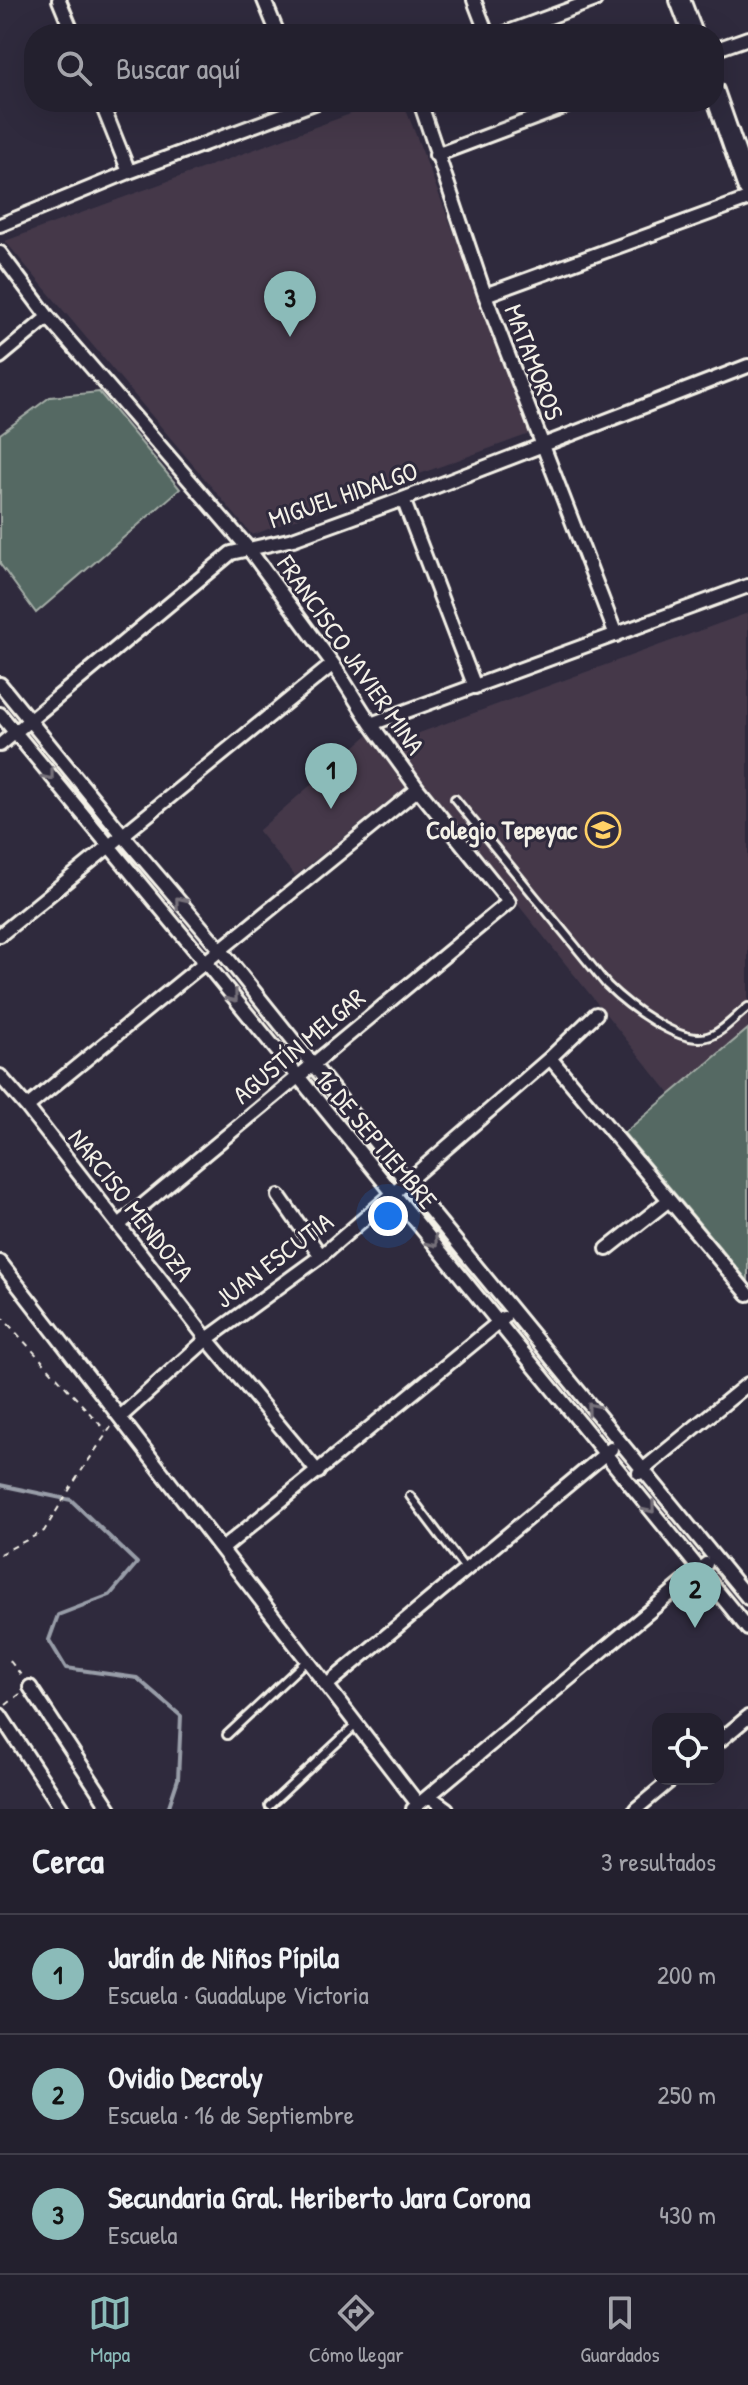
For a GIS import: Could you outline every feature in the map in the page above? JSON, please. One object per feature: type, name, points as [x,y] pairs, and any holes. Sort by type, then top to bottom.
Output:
[{"type":"main road","points":[[680,0],[689,24]]},
{"type":"main road","points":[[721,112],[748,188]]},
{"type":"street","points":[[59,0],[69,24]]},
{"type":"street","points":[[264,0],[274,24]]},
{"type":"street","points":[[474,0],[483,24]]},
{"type":"street","points":[[530,24],[595,0]]},
{"type":"street","points":[[724,46],[748,38]]},
{"type":"street","points":[[105,112],[129,172]]},
{"type":"street","points":[[0,225],[286,112]]},
{"type":"street","name":"MATAMOROS","points":[[423,112],[485,295],[616,635]]},
{"type":"street","points":[[436,155],[550,112]]},
{"type":"street","points":[[485,295],[748,199]]},
{"type":"street","name":"FRANCISCO JAVIER MINA","points":[[0,253],[48,317],[248,548],[333,664],[418,789],[509,902]]},
{"type":"street","points":[[0,357],[48,317]]},
{"type":"street","name":"MIGUEL HIDALGO","points":[[0,745],[231,553],[293,539],[748,366]]},
{"type":"street","points":[[403,499],[475,687]]},
{"type":"street","points":[[371,724],[748,586]]},
{"type":"street","points":[[0,935],[333,664]]},
{"type":"street","name":"16 DE SEPTIEMBRE","points":[[0,684],[220,949],[748,1598]]},
{"type":"street","name":"16 DE SEPTIEMBRE","points":[[0,714],[748,1629]]},
{"type":"street","points":[[27,1107],[418,789]]},
{"type":"street","name":"AGUSTÍN MELGAR","points":[[119,1225],[509,902]]},
{"type":"street","name":"JUAN ESCUTIA","points":[[120,1417],[207,1339],[321,1256],[550,1058],[596,1014]]},
{"type":"street","points":[[550,1058],[748,1294]]},
{"type":"street","name":"NARCISO MENDOZA","points":[[0,1076],[207,1339],[318,1472]]},
{"type":"street","points":[[279,1196],[321,1256]]},
{"type":"street","points":[[607,1249],[669,1200]]},
{"type":"street","points":[[0,1262],[420,1803],[447,1809]]},
{"type":"street","points":[[222,1549],[512,1311]]},
{"type":"street","points":[[628,1482],[748,1384]]},
{"type":"street","points":[[327,1685],[620,1442]]},
{"type":"street","points":[[420,1803],[714,1557]]},
{"type":"street","points":[[30,1687],[110,1809]]},
{"type":"street","points":[[0,1715],[62,1809]]},
{"type":"street","points":[[724,1737],[748,1717]]},
{"type":"street","points":[[636,1809],[665,1785]]},
{"type":"lane","points":[[455,799],[625,1003],[665,1029],[700,1039],[711,1037],[748,1007]]},
{"type":"lane","points":[[410,1496],[466,1571]]},
{"type":"lane","points":[[227,1735],[307,1659]]},
{"type":"lane","points":[[269,1806],[357,1724]]},
{"type":"path","points":[[0,1315],[107,1432]]},
{"type":"path","points":[[0,1554],[44,1531],[107,1432],[120,1417]]},
{"type":"path","points":[[0,1709],[30,1687],[10,1661]]},
{"type":"shaded area","points":[[356,112],[407,112],[532,433],[252,535],[5,241]]},
{"type":"shaded area","name":"Colegio Tepeyac","points":[[748,613],[748,1029],[670,1094],[389,744]]},
{"type":"shaded area","points":[[368,735],[406,787],[295,876],[258,831]]},
{"type":"green space","points":[[99,392],[180,489],[36,613],[0,564],[0,434],[50,397]]},
{"type":"green space","points":[[748,1029],[748,1281],[624,1133]]},
{"type":"waterway","points":[[0,1485],[71,1500],[137,1563],[110,1595],[58,1615],[49,1640],[66,1668],[137,1678],[181,1716],[178,1779],[168,1809]]},
{"type":"place","name":"Secundaria Gral. Heriberto Jara Corona","points":[[290,337]]},
{"type":"place","name":"Jardín de Niños Pípila","points":[[331,809]]},
{"type":"place","name":"Colegio Tepeyac","points":[[603,830]]},
{"type":"place","name":"Ovidio Decroly","points":[[695,1628]]}]
